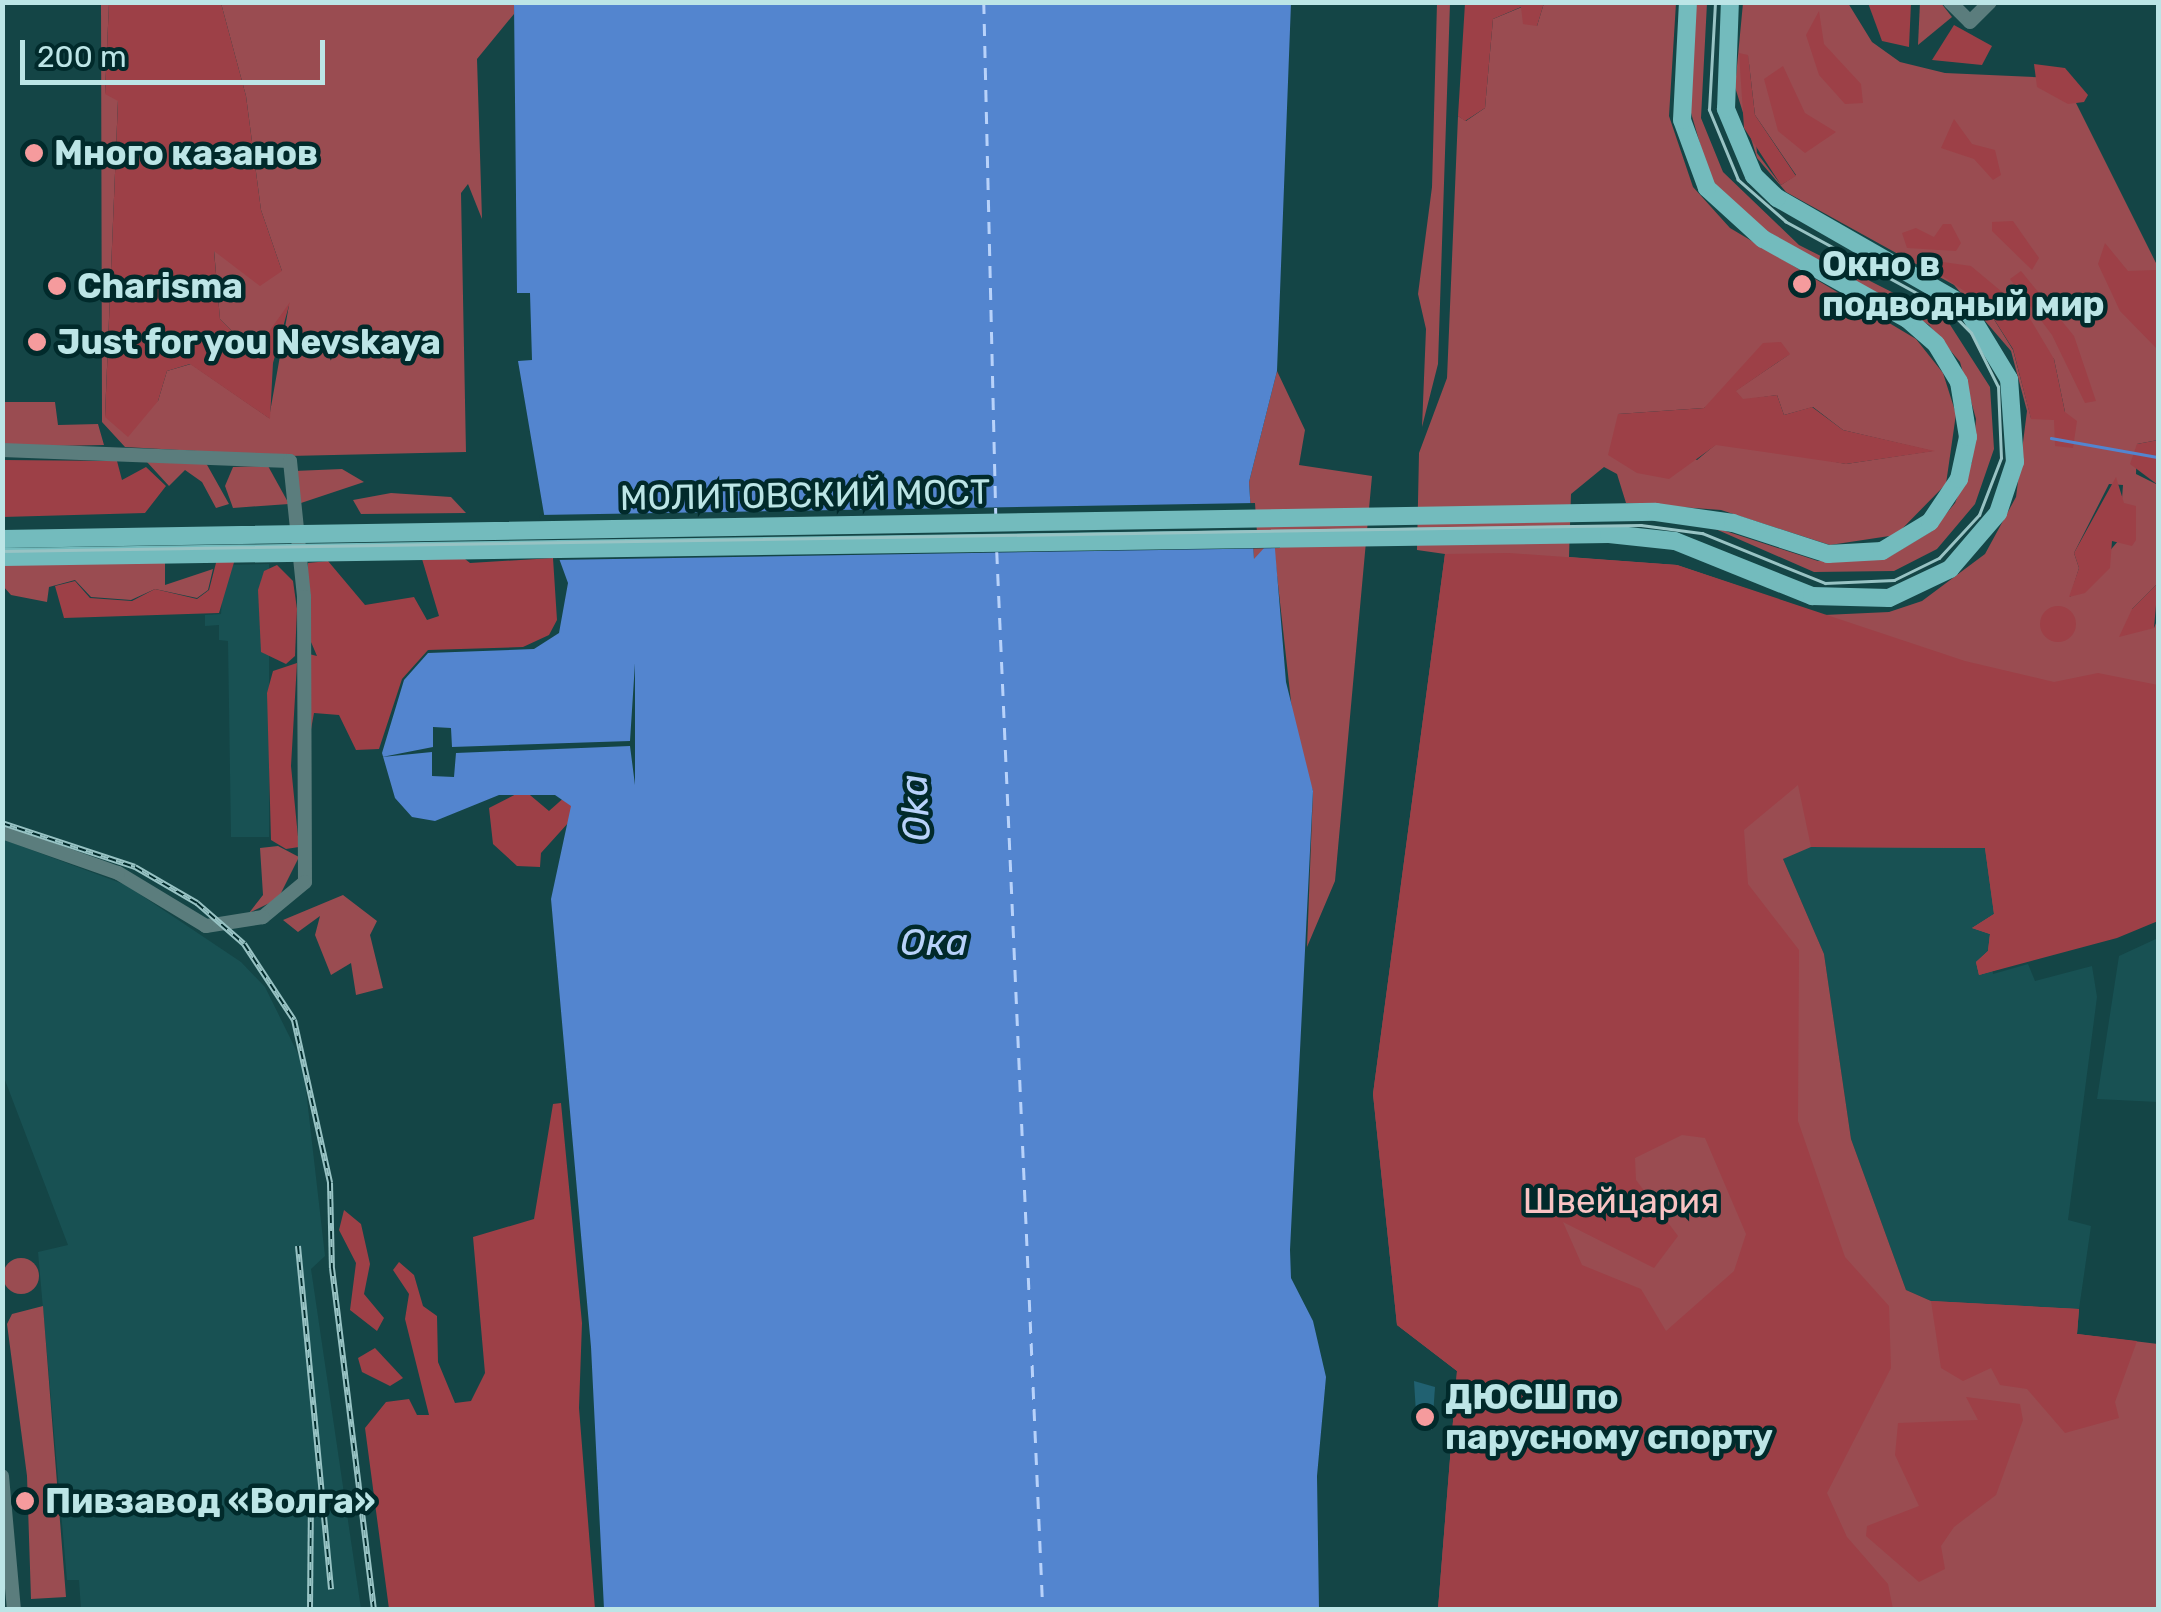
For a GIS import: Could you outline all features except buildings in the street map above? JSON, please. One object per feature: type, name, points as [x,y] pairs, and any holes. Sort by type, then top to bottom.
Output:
[{"type":"main road","name":"МОЛИТОВСКИЙ МОСТ","points":[[2,539],[1608,513],[1705,516],[1828,554],[1868,554],[1930,522],[1966,455],[1964,396],[1936,344],[1886,306],[1752,231],[1707,188],[1682,120],[1688,2]]},
{"type":"main road","name":"МОЛИТОВСКИЙ МОСТ","points":[[2,557],[1608,534],[1675,541],[1812,596],[1889,598],[1950,569],[1976,546],[2015,462],[2009,379],[1964,305],[1777,198],[1742,156],[1726,109],[1730,2]]},
{"type":"street","points":[[1950,2],[1970,22],[1990,2]]},
{"type":"street","points":[[2,450],[290,461],[304,598],[306,882],[263,917],[206,926],[118,873],[2,832]]},
{"type":"street","points":[[2,1476],[14,1610]]},
{"type":"shaded area","points":[[269,564],[269,837],[231,837],[228,641],[219,640],[219,625],[205,626],[205,615],[221,614],[224,565]]},
{"type":"shaded area","points":[[2,839],[126,885],[241,962],[265,987],[303,1064],[325,1256],[311,1269],[361,1609],[81,1609],[79,1580],[67,1580],[38,1252],[68,1245],[3,1075]]},
{"type":"shaded area","points":[[1799,847],[1985,847],[1994,914],[1973,928],[1990,933],[1993,974],[2028,964],[2035,981],[2092,966],[2097,997],[2068,1220],[2091,1226],[2079,1309],[1931,1301],[1906,1290],[1851,1139],[1824,954],[1783,859]]},
{"type":"shaded area","points":[[2158,938],[2158,1102],[2097,1099],[2119,956]]},
{"type":"green space","points":[[1920,2],[1941,3],[1952,17],[1918,45]]},
{"type":"green space","points":[[101,3],[109,3],[105,93],[118,100],[105,416],[158,401],[167,371],[191,364],[269,418],[289,305],[254,353],[220,319],[214,250],[282,271],[261,210],[246,96],[221,3],[514,3],[514,14],[477,59],[482,219],[468,184],[461,193],[466,452],[289,456],[125,447],[102,422]]},
{"type":"green space","points":[[109,3],[221,3],[246,96],[261,210],[282,271],[260,286],[214,251],[220,319],[254,353],[290,302],[273,363],[270,419],[190,364],[167,371],[158,401],[128,437],[105,417],[118,101],[105,94]]},
{"type":"green space","points":[[1437,3],[1450,3],[1438,364],[1422,427],[1426,329],[1418,294],[1432,187]]},
{"type":"green space","points":[[1465,3],[1544,3],[1537,26],[1523,24],[1521,7],[1493,19],[1485,108],[1465,121],[1458,116]]},
{"type":"green space","name":"Швейцария","points":[[1544,3],[1676,3],[1669,116],[1693,187],[1730,228],[1916,339],[1943,373],[1956,414],[1946,484],[1896,535],[1830,545],[1721,510],[1626,503],[1617,474],[1604,467],[1571,494],[1569,557],[1677,565],[1824,615],[1889,612],[1922,601],[1985,554],[2016,497],[2027,411],[2011,351],[1954,285],[1786,192],[1757,158],[1735,87],[1743,3],[1848,3],[1872,42],[1900,62],[1945,73],[2054,78],[2076,103],[2158,267],[2158,440],[2137,444],[2136,474],[2158,485],[2158,583],[2132,609],[2154,628],[2158,618],[2158,921],[1979,975],[1976,962],[1988,951],[1990,934],[1972,928],[1994,914],[1985,848],[1811,847],[1783,859],[1824,954],[1851,1139],[1906,1290],[1931,1301],[2079,1309],[2077,1334],[2158,1344],[2158,1609],[1438,1609],[1457,1371],[1397,1325],[1373,1094],[1445,554],[1417,550],[1419,453],[1447,378],[1458,116],[1466,121],[1485,108],[1493,19],[1522,7],[1537,26]],"holes":[[[1748,55],[1755,115],[1796,175],[1781,185],[1757,153]],[[1956,279],[2054,359],[2065,412],[2031,418],[2013,350],[1985,305]],[[1790,354],[1735,391],[1743,400],[1777,395],[1784,415],[1813,407],[1843,430],[1932,451],[1846,464],[1744,444],[1715,445],[1697,460],[1618,414],[1704,408]],[[2109,484],[2123,485],[2119,540],[2070,597],[2079,568],[2074,553]]]},
{"type":"green space","points":[[1696,3],[1707,3],[1701,118],[1723,172],[1799,245],[1947,320],[1990,387],[1994,449],[1975,504],[1937,549],[1894,571],[1814,572],[1704,524],[1818,561],[1887,558],[1932,531],[1955,503],[1972,462],[1976,419],[1960,362],[1929,325],[1746,219],[1710,178],[1689,106]]},
{"type":"green space","points":[[1868,3],[1911,3],[1909,47],[1882,41]]},
{"type":"green space","points":[[1819,11],[1824,44],[1861,84],[1863,103],[1845,104],[1819,75],[1806,35]]},
{"type":"green space","points":[[1954,25],[1992,46],[1982,65],[1932,60]]},
{"type":"green space","points":[[1739,53],[1748,55],[1755,115],[1796,176],[1781,185],[1744,128]]},
{"type":"green space","points":[[2034,64],[2065,68],[2088,95],[2084,102],[2068,104],[2037,87]]},
{"type":"green space","points":[[1783,66],[1805,113],[1836,132],[1805,153],[1778,131],[1764,79]]},
{"type":"green space","points":[[1954,119],[1972,144],[1995,150],[2001,175],[1993,180],[1974,159],[1941,148]]},
{"type":"green space","points":[[2013,221],[2039,258],[2032,270],[1992,231],[1992,222]]},
{"type":"green space","points":[[1943,224],[1951,224],[1961,243],[1956,251],[1907,248],[1902,233],[1916,228],[1934,237]]},
{"type":"green space","points":[[2105,243],[2128,271],[2156,270],[2158,350],[2120,311],[2098,264]]},
{"type":"green space","points":[[1936,261],[1971,266],[2026,312],[2054,359],[2065,412],[2077,421],[2073,448],[2055,446],[2054,420],[2031,419],[2013,349],[1985,305],[1932,269]]},
{"type":"green space","points":[[2021,271],[2074,336],[2096,401],[2085,403],[2052,335],[2010,279]]},
{"type":"green space","points":[[1781,342],[1790,354],[1736,391],[1743,399],[1777,395],[1784,415],[1812,407],[1843,430],[1935,451],[1846,464],[1716,445],[1669,479],[1637,473],[1608,455],[1618,414],[1704,408],[1763,343]]},
{"type":"green space","points":[[1277,371],[1305,430],[1299,465],[1372,476],[1335,881],[1307,947],[1313,791],[1296,747],[1273,539],[1254,560],[1249,482]]},
{"type":"green space","points":[[4,402],[55,402],[58,425],[98,424],[104,445],[3,447]]},
{"type":"green space","points":[[2158,440],[2158,485],[2130,464],[2137,444]]},
{"type":"green space","points":[[3,460],[117,461],[122,480],[146,467],[166,486],[145,513],[3,517]]},
{"type":"green space","points":[[147,462],[206,463],[229,504],[216,508],[202,482],[185,470],[169,486]]},
{"type":"green space","points":[[268,466],[289,504],[233,508],[225,486],[233,467]]},
{"type":"green space","points":[[342,469],[364,482],[298,504],[294,471]]},
{"type":"green space","points":[[2116,477],[2124,503],[2136,506],[2136,540],[2132,546],[2112,541],[2110,568],[2085,593],[2069,597],[2079,568],[2074,553]]},
{"type":"green space","points":[[391,493],[451,497],[466,513],[361,514],[353,500]]},
{"type":"green space","name":"Швейцария","points":[[1509,553],[1677,565],[1965,661],[2054,682],[2098,673],[2158,685],[2158,921],[2117,938],[1979,975],[1976,962],[1988,951],[1990,934],[1972,928],[1994,914],[1985,848],[1811,847],[1798,785],[1744,830],[1748,884],[1799,950],[1798,1121],[1845,1257],[1889,1306],[1891,1368],[1827,1493],[1847,1537],[1888,1584],[1893,1609],[1438,1609],[1457,1371],[1397,1325],[1373,1094],[1445,554]],"holes":[[[1682,1135],[1705,1138],[1746,1234],[1734,1271],[1666,1331],[1641,1289],[1582,1265],[1563,1222],[1654,1268],[1678,1236],[1636,1180],[1635,1158]]]},
{"type":"green space","points":[[460,555],[470,563],[553,558],[557,620],[549,635],[523,647],[428,650],[402,679],[379,749],[356,750],[339,715],[314,713],[308,746],[309,654],[317,656],[308,635],[308,563],[328,561],[365,605],[414,597],[427,620],[439,616],[422,559]]},
{"type":"green space","points":[[165,558],[165,585],[213,569],[208,590],[197,598],[155,589],[131,600],[91,597],[75,580],[49,587],[47,602],[11,595],[3,586],[2,562]]},
{"type":"green space","points":[[217,559],[235,559],[219,613],[64,618],[55,586],[75,581],[90,598],[132,601],[155,589],[197,599],[209,590]]},
{"type":"green space","points":[[277,565],[293,581],[297,609],[295,656],[286,664],[261,652],[258,590],[264,571]]},
{"type":"green space","points":[[2158,583],[2154,628],[2119,637],[2132,609]]},
{"type":"green space","points":[[2058,606],[2071,611],[2076,624],[2071,637],[2058,642],[2045,637],[2040,624],[2045,611]]},
{"type":"green space","points":[[297,663],[291,766],[299,847],[286,849],[271,840],[267,693],[273,671]]},
{"type":"green space","points":[[524,790],[549,811],[567,795],[578,812],[541,853],[540,867],[517,866],[493,844],[489,808]]},
{"type":"green space","points":[[278,846],[299,857],[278,899],[249,913],[263,895],[260,848]]},
{"type":"green space","points":[[343,895],[377,921],[370,935],[383,988],[356,995],[351,963],[331,975],[315,935],[320,916],[298,932],[283,920]]},
{"type":"green space","points":[[561,1103],[582,1323],[579,1408],[595,1609],[389,1609],[365,1428],[386,1402],[409,1399],[417,1415],[429,1415],[405,1319],[409,1294],[393,1270],[399,1262],[414,1275],[423,1306],[437,1316],[438,1362],[455,1403],[471,1401],[485,1373],[473,1237],[534,1219],[553,1104]]},
{"type":"green space","points":[[344,1210],[361,1224],[370,1264],[364,1294],[384,1318],[377,1331],[350,1310],[356,1263],[339,1230]]},
{"type":"green space","points":[[21,1258],[34,1263],[39,1276],[34,1289],[21,1294],[8,1289],[3,1276],[8,1263]]},
{"type":"green space","points":[[1931,1301],[2079,1309],[2077,1334],[2137,1341],[2115,1402],[2119,1418],[2065,1433],[2027,1389],[2000,1385],[1991,1368],[1963,1381],[1941,1368]]},
{"type":"green space","points":[[43,1306],[66,1597],[31,1599],[27,1476],[7,1324],[12,1314]]},
{"type":"green space","points":[[375,1348],[403,1378],[390,1386],[362,1372],[358,1358]]},
{"type":"green space","points":[[1966,1397],[2020,1404],[2023,1420],[1996,1495],[1954,1527],[1941,1546],[1945,1569],[1919,1582],[1866,1536],[1867,1526],[1919,1506],[1895,1455],[1898,1423],[1978,1420]]},
{"type":"water","name":"Ока","points":[[514,3],[1291,3],[1277,371],[1249,482],[1254,559],[1274,537],[1286,682],[1313,791],[1290,1250],[1291,1278],[1313,1321],[1326,1377],[1317,1476],[1319,1609],[604,1609],[591,1347],[551,899],[571,806],[555,795],[499,795],[435,821],[412,817],[395,798],[382,753],[404,680],[428,653],[534,649],[559,633],[568,583],[545,520],[518,361],[532,360],[530,293],[517,293]]},
{"type":"pier","points":[[1255,503],[1258,548],[1278,536],[1280,548],[554,560],[539,515]]},
{"type":"pier","points":[[635,663],[635,785],[630,746],[456,753],[454,777],[432,776],[432,752],[382,757],[433,747],[433,727],[451,728],[452,747],[630,741]]},
{"type":"waterway","points":[[2051,438],[2158,457]]},
{"type":"ferry route","points":[[984,2],[996,514]]},
{"type":"ferry route","points":[[997,552],[1043,1610]]},
{"type":"tram line","points":[[2,551],[1641,525],[1702,533],[1825,583],[1894,580],[1939,558],[1979,515],[2001,458],[1998,387],[1971,333],[1949,311],[1786,222],[1738,180],[1709,110],[1715,2]]},
{"type":"railway","points":[[2,823],[135,867],[197,903],[244,944],[294,1020],[330,1183],[332,1268],[374,1610]]},
{"type":"railway","points":[[298,1246],[331,1589]]},
{"type":"railway","points":[[310,1610],[311,1490]]},
{"type":"place","name":"Много казанов","points":[[34,153]]},
{"type":"place","name":"Окно в подводный мир","points":[[1802,284]]},
{"type":"place","name":"Charisma","points":[[57,286]]},
{"type":"place","name":"Just for you Nevskaya","points":[[37,342]]},
{"type":"place","name":"ДЮСШ по парусному спорту","points":[[1425,1417]]},
{"type":"place","name":"Пивзавод «Волга»","points":[[25,1501]]},
{"type":"water label","name":"Oka","points":[[916,808]]}]
